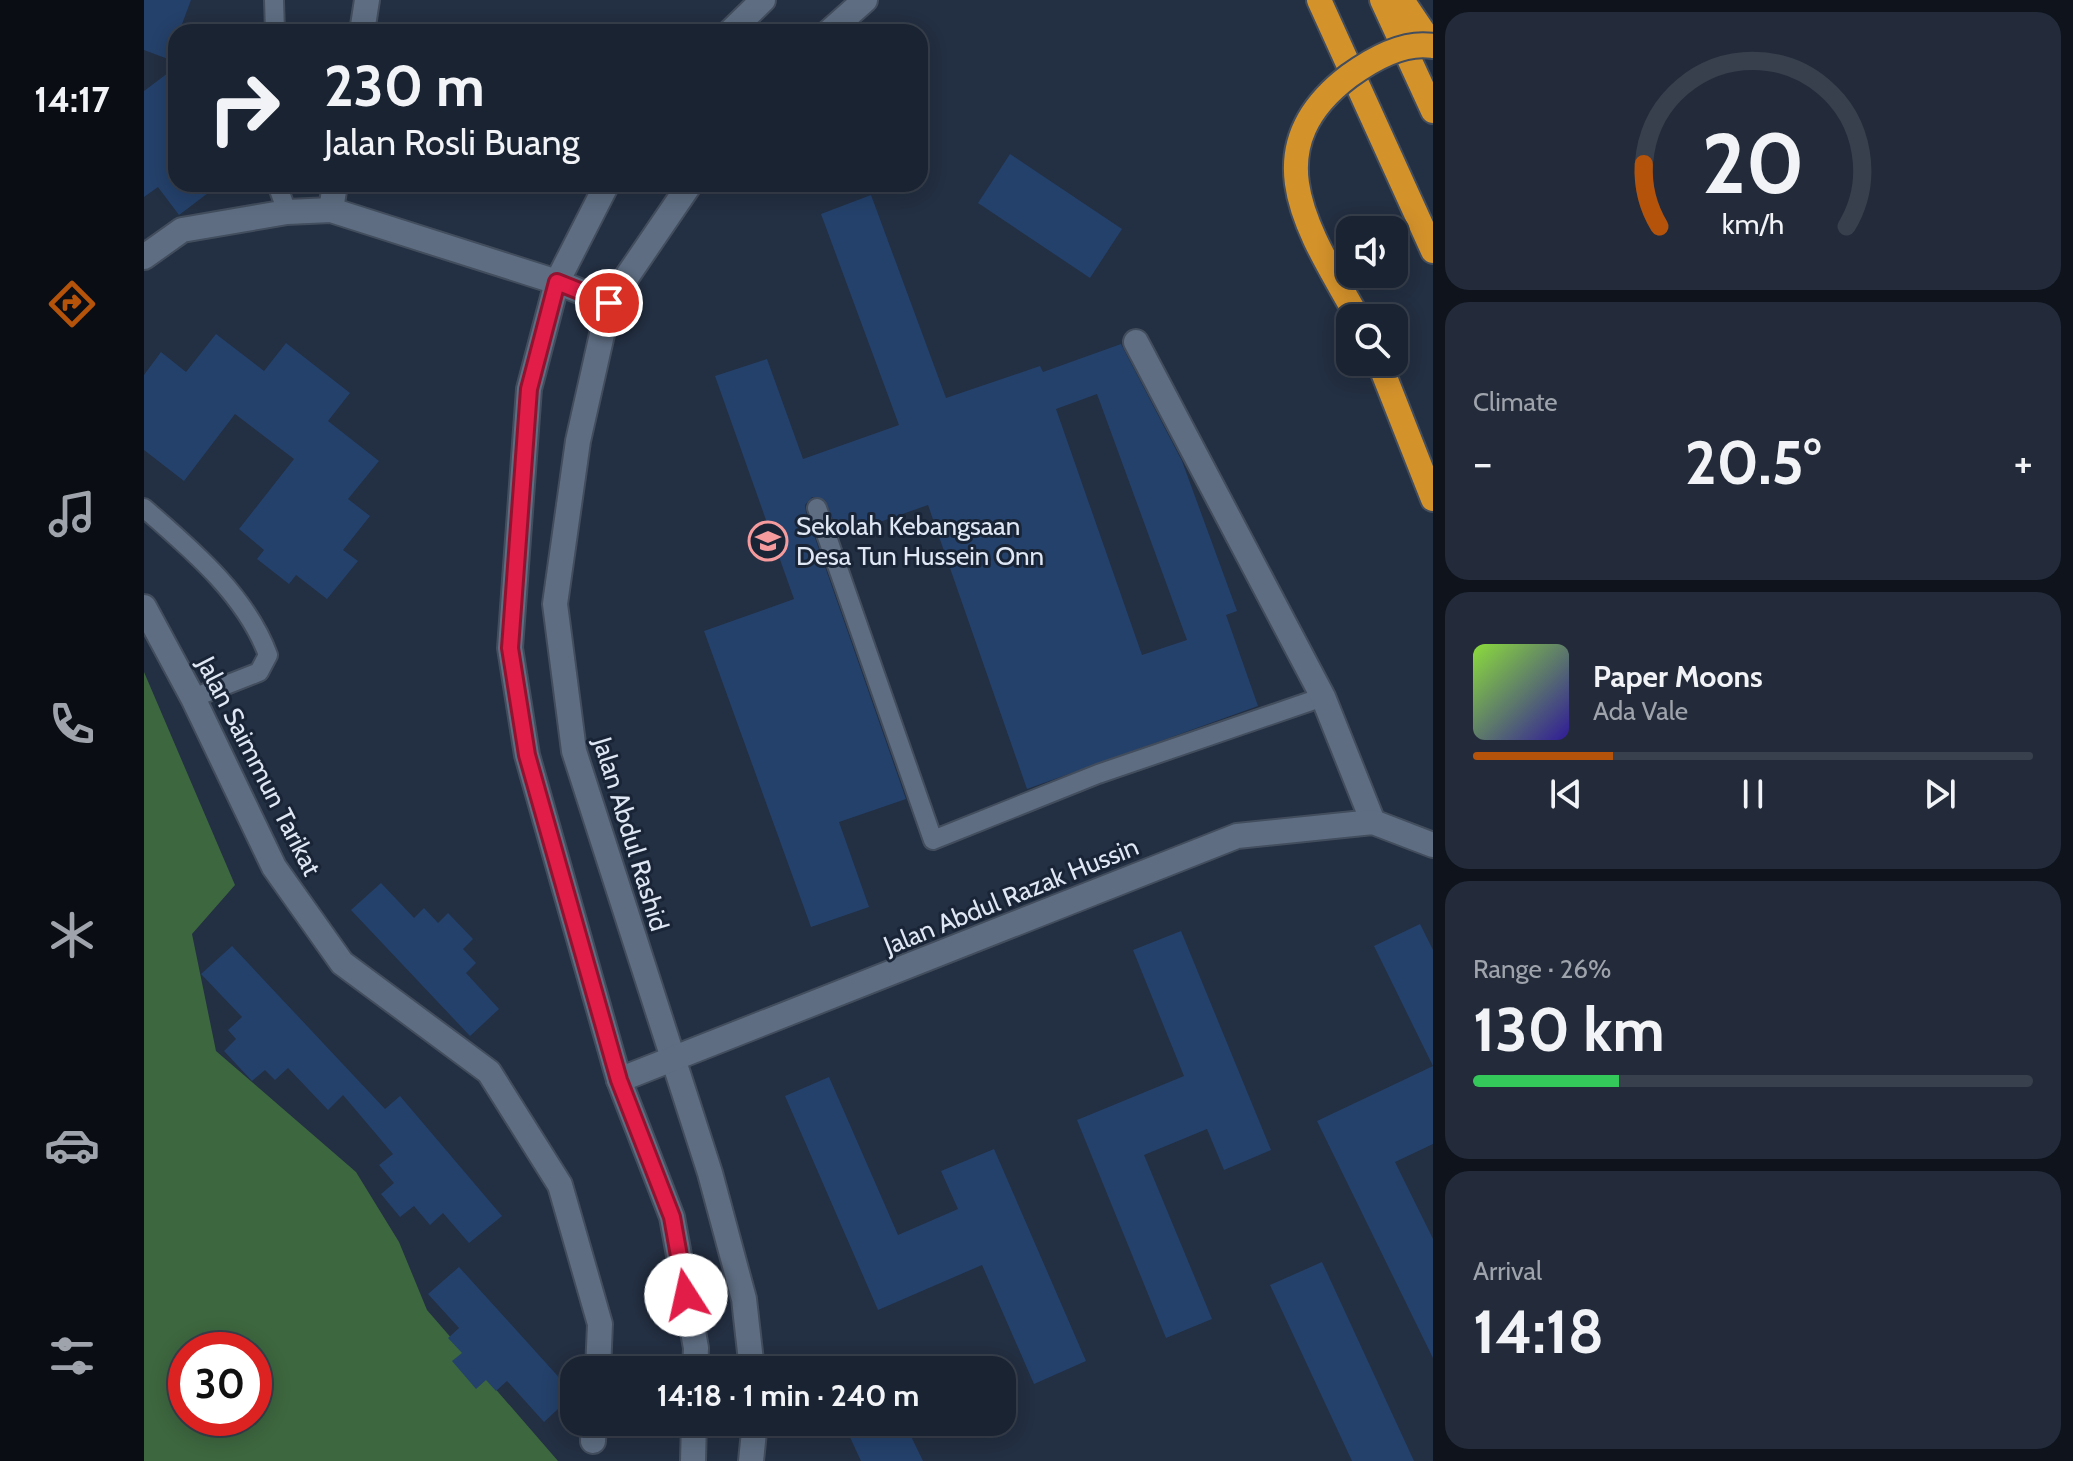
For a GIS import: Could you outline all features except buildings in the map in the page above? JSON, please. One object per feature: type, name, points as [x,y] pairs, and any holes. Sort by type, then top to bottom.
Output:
[{"type":"highway","points":[[1319,0],[1433,251]]},
{"type":"highway","points":[[1382,0],[1433,111]]},
{"type":"highway","points":[[1402,0],[1433,46]]},
{"type":"highway","points":[[1350,304],[1319,248],[1294,185],[1300,132],[1328,92],[1373,58],[1423,45],[1433,46]]},
{"type":"highway","points":[[1386,376],[1433,499]]},
{"type":"highway","points":[[1389,376],[1433,452]]},
{"type":"street","points":[[363,24],[367,0]]},
{"type":"street","points":[[738,24],[763,0]]},
{"type":"street","points":[[838,24],[865,0]]},
{"type":"street","points":[[331,210],[334,192]]},
{"type":"street","points":[[596,192],[557,282],[529,389],[510,648],[527,755],[619,1080],[672,1217],[696,1356]]},
{"type":"street","name":"Jalan Abdul Rashid","points":[[685,192],[609,303],[578,441],[555,604],[574,751],[671,1060],[710,1173],[744,1299],[750,1356]]},
{"type":"street","points":[[144,257],[182,230],[287,212],[331,210],[557,282],[609,303]]},
{"type":"street","points":[[1136,342],[1323,697],[1373,822]]},
{"type":"street","name":"Jalan Saimmun Tarikat","points":[[144,607],[193,698],[274,867],[342,963],[489,1072],[560,1185],[600,1324],[599,1356]]},
{"type":"street","name":"Jalan Abdul Razak Hussin","points":[[619,1080],[1237,836],[1373,822],[1433,845]]},
{"type":"street","points":[[693,1461],[694,1436]]},
{"type":"street","points":[[751,1461],[754,1436]]},
{"type":"lane","points":[[274,0],[275,24]]},
{"type":"lane","points":[[280,192],[287,212]]},
{"type":"lane","points":[[144,508],[199,555],[259,630],[268,655],[259,672],[193,698]]},
{"type":"lane","points":[[817,508],[933,840],[1098,774],[1323,697]]},
{"type":"green space","points":[[144,672],[235,885],[192,934],[216,1051],[356,1172],[399,1242],[427,1310],[558,1461],[144,1461]]},
{"type":"place","name":"Sekolah Kebangsaan Desa Tun Hussein Onn","points":[[768,541]]},
{"type":"route","points":[[609,303],[557,282],[529,389],[510,648],[527,755],[619,1080],[672,1217],[686,1295]]}]
